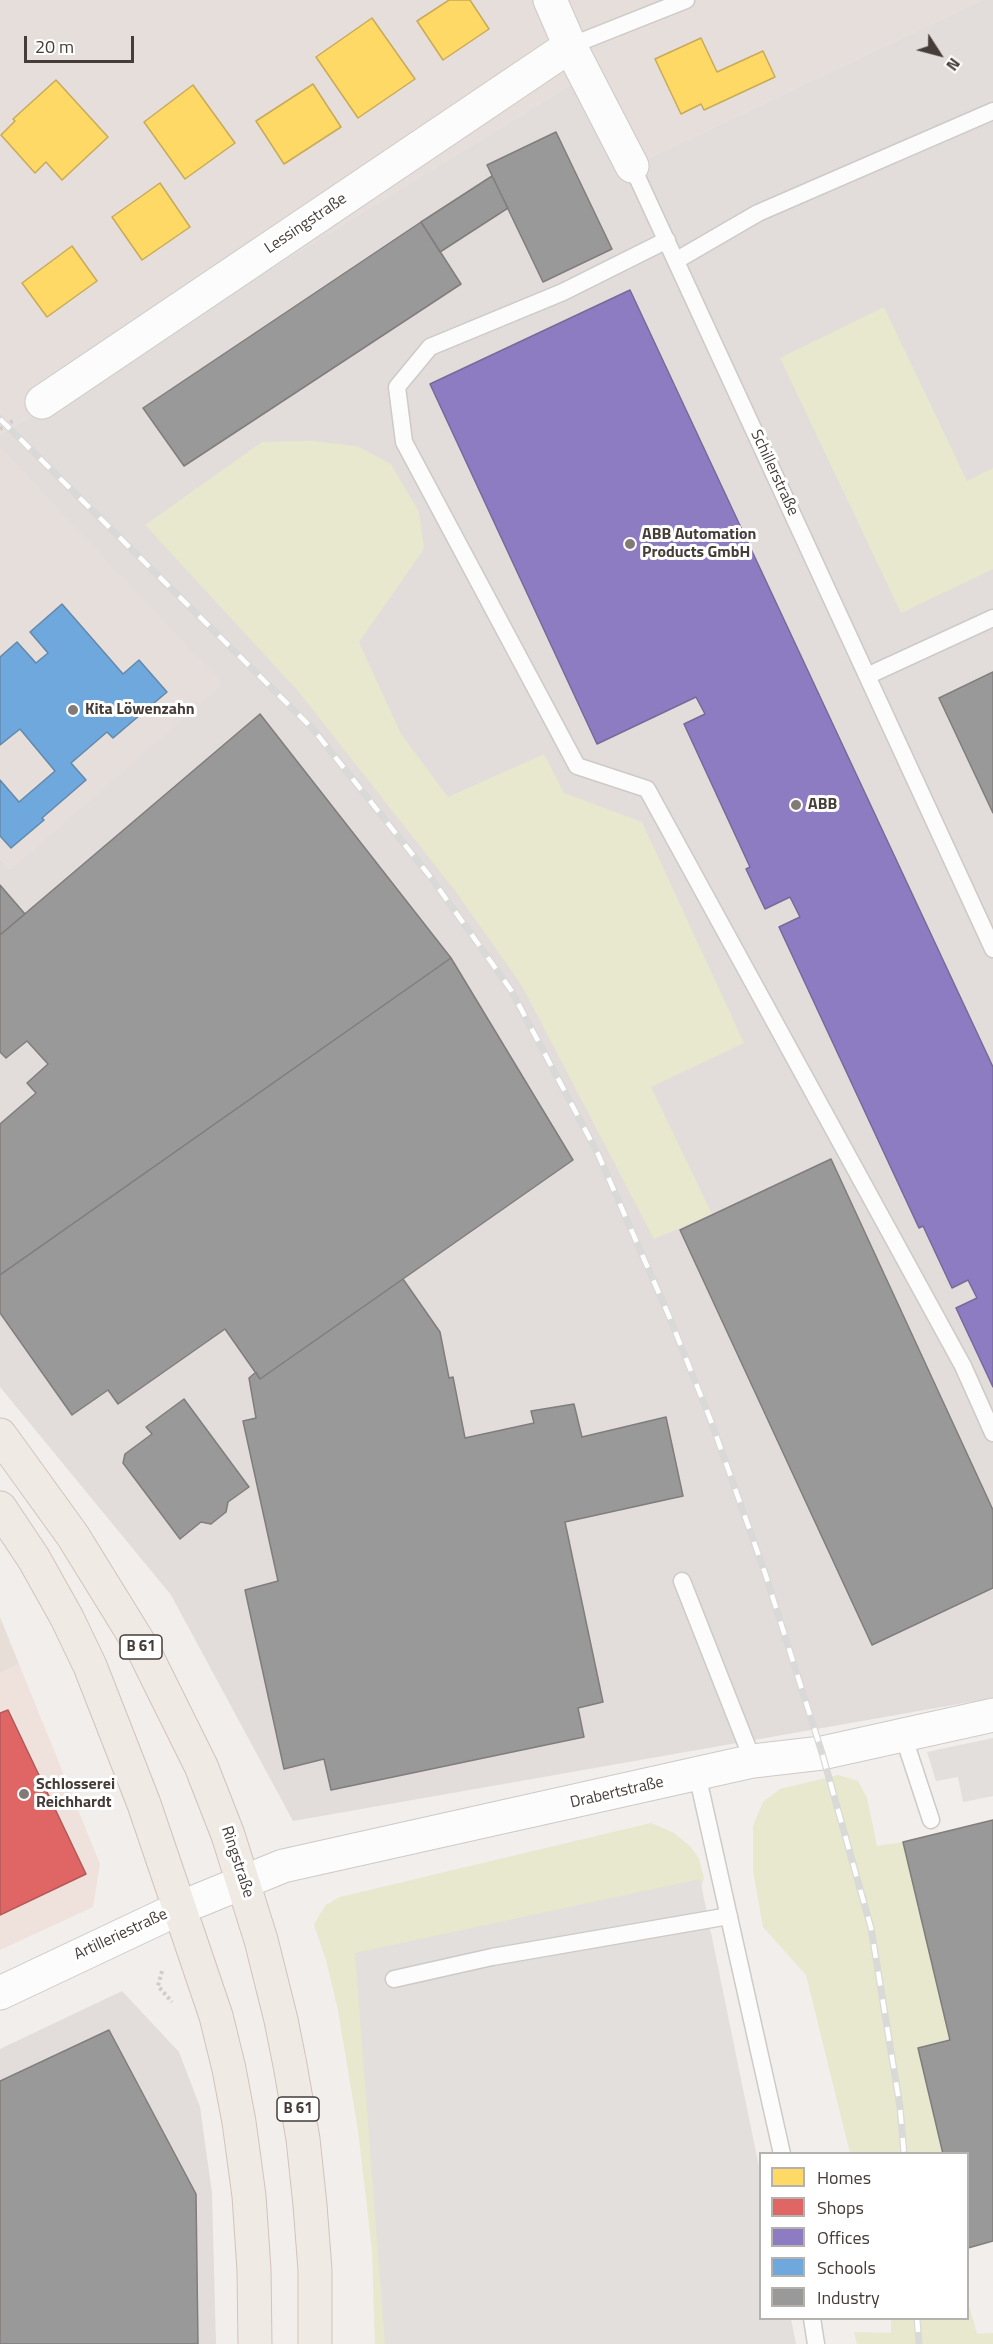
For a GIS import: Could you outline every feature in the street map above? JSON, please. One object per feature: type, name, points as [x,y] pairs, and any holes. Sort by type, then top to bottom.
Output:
[{"type":"main road","name":"Ringstraße","points":[[0,1435],[73,1536],[144,1651],[204,1775],[244,1880],[282,2019],[303,2139],[315,2270],[315,2344]]},
{"type":"main road","points":[[0,1508],[34,1559],[67,1618],[90,1666],[144,1804],[216,2016],[239,2122],[249,2196],[254,2270],[255,2344]]},
{"type":"street","name":"Schillerstraße","points":[[550,0],[570,46],[632,166]]},
{"type":"street","name":"Lessingstraße","points":[[42,402],[570,46]]},
{"type":"street","name":"Drabertstraße","points":[[244,1880],[324,1855],[753,1761],[822,1753],[993,1715]]},
{"type":"street","name":"Artilleriestraße","points":[[0,1993],[244,1880]]},
{"type":"lane","points":[[570,46],[686,0]]},
{"type":"lane","points":[[677,260],[758,213],[993,111]]},
{"type":"lane","name":"Schillerstraße","points":[[632,166],[993,949]]},
{"type":"lane","points":[[667,240],[562,292],[430,347],[397,387],[404,442],[577,766],[647,789],[963,1366],[993,1433]]},
{"type":"lane","points":[[867,676],[993,618]]},
{"type":"lane","points":[[682,1581],[753,1761]]},
{"type":"lane","points":[[903,1735],[931,1820]]},
{"type":"lane","points":[[697,1774],[782,2152]]},
{"type":"lane","points":[[394,1979],[492,1957],[729,1916]]},
{"type":"lane","points":[[812,2320],[816,2344]]},
{"type":"shaded area","points":[[0,0],[982,0],[632,166],[583,77],[0,435]]},
{"type":"shaded area","points":[[982,0],[993,0],[993,1698],[293,1821],[171,1595],[0,1387],[0,858],[10,869],[223,684],[0,448],[0,435],[583,77],[632,166]]},
{"type":"shaded area","points":[[0,448],[224,684],[10,869],[0,858]]},
{"type":"shaded area","points":[[0,1617],[19,1664],[0,1673]]},
{"type":"shaded area","points":[[19,1664],[100,1864],[93,1907],[0,1950],[0,1673]]},
{"type":"shaded area","points":[[993,1738],[993,1796],[963,1802],[958,1777],[936,1781],[927,1752]]},
{"type":"shaded area","points":[[700,1879],[759,2167],[759,2320],[791,2320],[796,2344],[385,2344],[355,1953]]},
{"type":"shaded area","points":[[122,1991],[179,2052],[200,2107],[212,2193],[216,2344],[0,2344],[0,2049]]},
{"type":"green space","points":[[884,307],[967,481],[993,468],[993,569],[901,613],[780,358]]},
{"type":"green space","points":[[311,441],[357,446],[391,464],[419,512],[424,549],[359,642],[401,734],[448,797],[544,754],[564,793],[642,822],[744,1043],[651,1087],[712,1214],[654,1239],[522,986],[456,892],[298,691],[145,525],[262,442]]},
{"type":"green space","points":[[838,1775],[858,1781],[867,1798],[877,1846],[903,1842],[950,2040],[918,2048],[943,2152],[850,2152],[806,1975],[763,1927],[753,1870],[753,1826],[763,1802],[780,1789]]},
{"type":"green space","points":[[651,1823],[674,1833],[691,1847],[699,1859],[704,1878],[700,1891],[390,2344],[375,2344],[372,2250],[358,2130],[338,2010],[326,1960],[314,1925],[326,1905],[340,1897]]},
{"type":"green space","points":[[969,2306],[977,2334],[993,2333],[993,2344],[857,2344],[854,2332],[891,2333],[891,2320],[969,2320]]},
{"type":"building: Homes","points":[[449,0],[470,0],[489,29],[443,60],[417,21]]},
{"type":"building: Homes","points":[[372,18],[415,79],[358,118],[316,57]]},
{"type":"building: Homes","points":[[701,38],[717,72],[763,51],[775,77],[704,110],[701,104],[681,114],[655,59]]},
{"type":"building: Homes","points":[[56,80],[108,137],[62,180],[46,162],[35,173],[1,135],[15,121],[13,119]]},
{"type":"building: Homes","points":[[313,84],[341,127],[284,164],[256,121]]},
{"type":"building: Homes","points":[[193,85],[235,143],[185,179],[144,122]]},
{"type":"building: Homes","points":[[160,183],[190,227],[142,260],[112,217]]},
{"type":"building: Homes","points":[[72,246],[97,281],[47,317],[22,283]]},
{"type":"building: Shops","name":"Schlosserei Reichhardt","points":[[8,1710],[86,1874],[0,1915],[0,1713]]},
{"type":"building: Offices","name":"ABB","points":[[630,290],[993,1067],[993,1387],[956,1308],[977,1298],[968,1280],[952,1288],[923,1226],[919,1228],[779,927],[800,917],[790,897],[765,909],[746,869],[750,867],[684,724],[705,714],[696,697],[597,744],[430,384]]},
{"type":"building: Schools","name":"Kita Löwenzahn","points":[[62,604],[123,674],[139,660],[167,692],[113,738],[107,732],[71,763],[86,780],[11,848],[0,836],[0,780],[19,802],[55,771],[20,729],[0,745],[0,657],[17,642],[36,663],[48,653],[30,632]]},
{"type":"building: Industry","points":[[556,132],[612,249],[543,282],[487,165]]},
{"type":"building: Industry","points":[[492,176],[508,208],[440,252],[421,222]]},
{"type":"building: Industry","points":[[421,222],[461,284],[184,466],[143,408]]},
{"type":"building: Industry","points":[[993,672],[993,813],[939,698]]},
{"type":"building: Industry","points":[[260,714],[451,958],[0,1275],[0,1124],[36,1093],[27,1083],[48,1064],[27,1041],[6,1058],[0,1052],[0,935]]},
{"type":"building: Industry","points":[[0,885],[25,914],[0,935]]},
{"type":"building: Industry","points":[[451,958],[573,1160],[260,1379],[225,1329],[118,1404],[108,1390],[72,1415],[0,1313],[0,1275]]},
{"type":"building: Industry","points":[[831,1159],[993,1510],[993,1588],[872,1645],[680,1230]]},
{"type":"building: Industry","points":[[403,1279],[440,1332],[449,1378],[453,1377],[465,1438],[534,1423],[531,1411],[574,1404],[582,1437],[666,1417],[683,1496],[565,1522],[603,1702],[578,1708],[584,1737],[331,1790],[324,1759],[284,1769],[245,1590],[278,1581],[243,1421],[256,1418],[249,1378],[256,1372],[260,1379]]},
{"type":"building: Industry","points":[[184,1399],[249,1487],[228,1502],[226,1512],[211,1524],[201,1522],[180,1539],[123,1463],[125,1454],[152,1434],[146,1427]]},
{"type":"building: Industry","points":[[993,1820],[993,2241],[969,2248],[969,2152],[943,2152],[918,2048],[950,2040],[903,1842]]},
{"type":"building: Industry","points":[[109,2030],[196,2194],[198,2344],[0,2344],[0,2081]]},
{"type":"railway","points":[[0,419],[313,729],[432,879],[511,990],[598,1154],[669,1316],[711,1421],[765,1573],[822,1753],[871,1928],[900,2107],[904,2152]]},
{"type":"railway","points":[[917,2320],[919,2344]]},
{"type":"place","name":"ABB Automation Products GmbH","points":[[630,544]]},
{"type":"place","name":"Kita Löwenzahn","points":[[73,710]]},
{"type":"place","name":"ABB","points":[[796,805]]},
{"type":"place","name":"Schlosserei Reichhardt","points":[[24,1794]]}]
